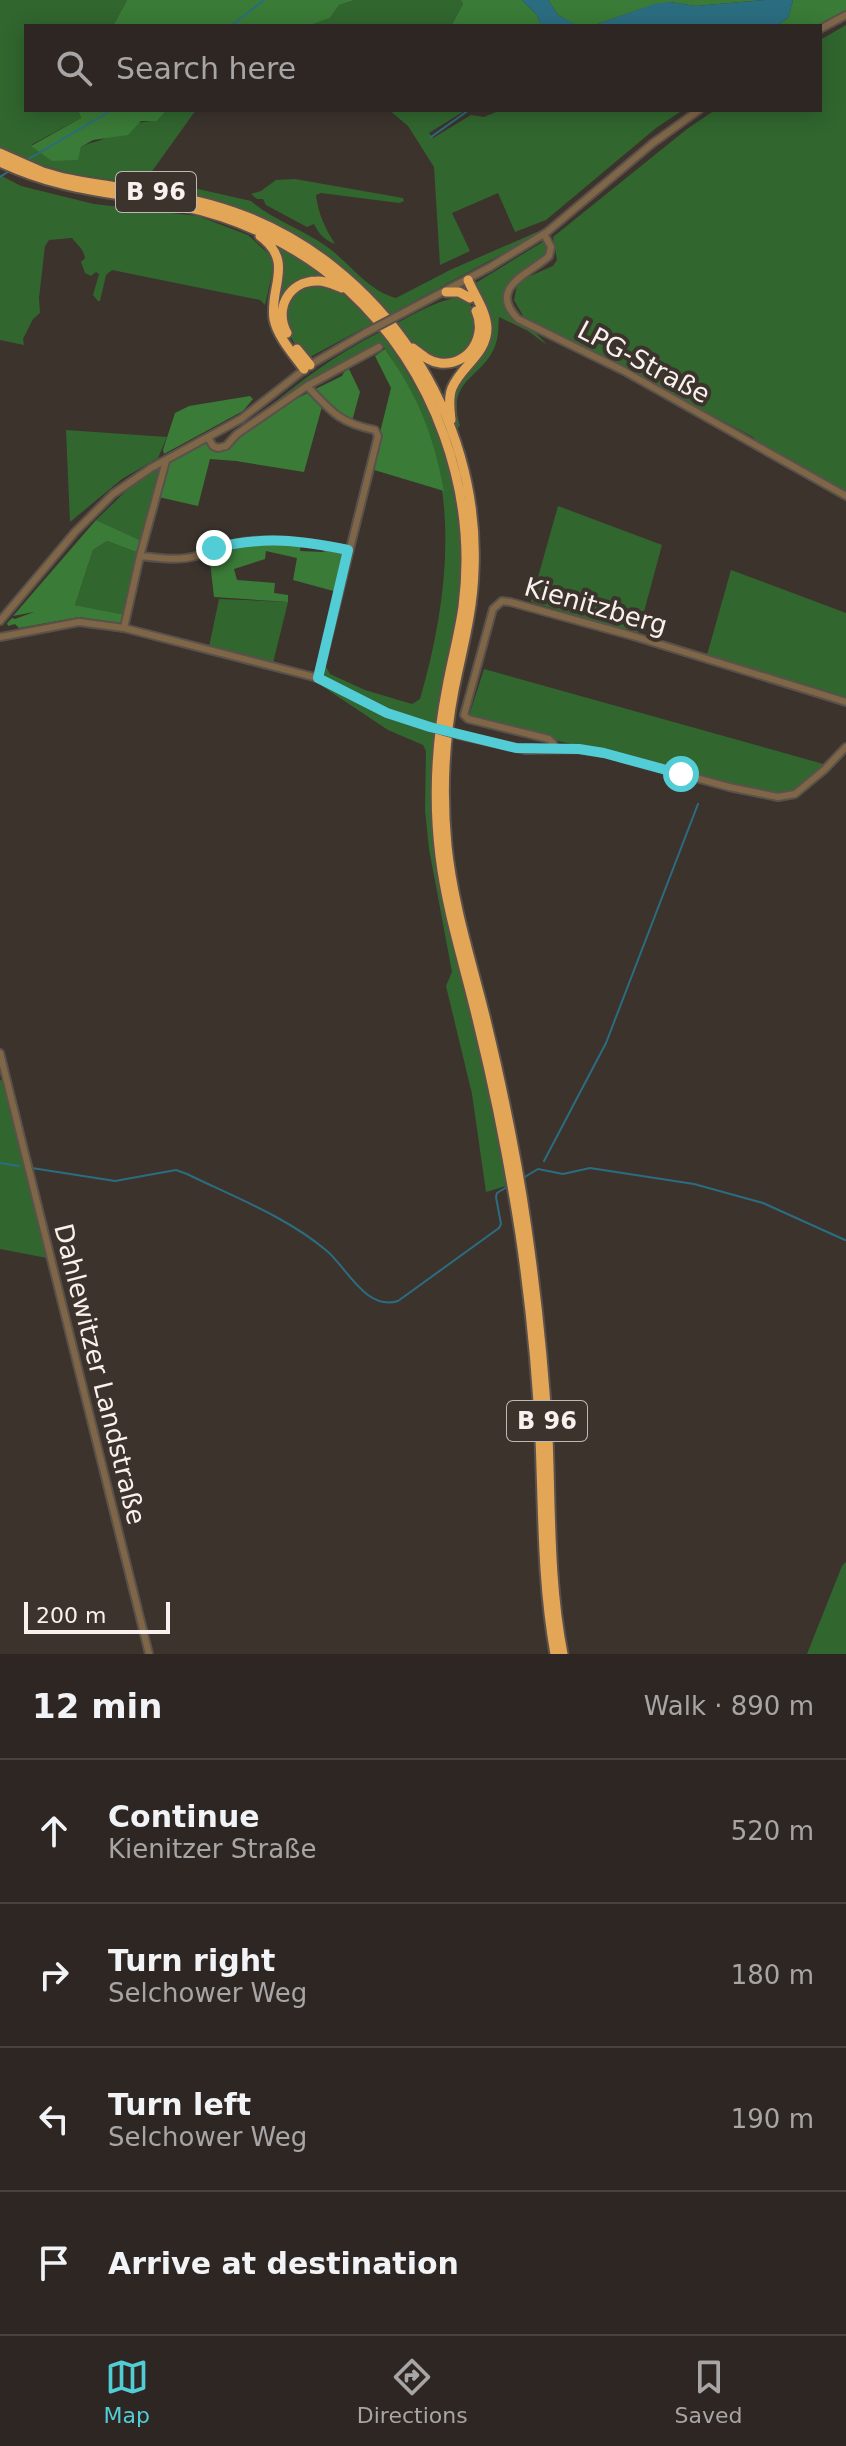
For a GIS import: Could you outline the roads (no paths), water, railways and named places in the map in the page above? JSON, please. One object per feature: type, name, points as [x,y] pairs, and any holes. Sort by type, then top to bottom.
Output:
[{"type":"highway","name":"B 96","points":[[0,153],[16,170],[66,186],[183,206],[237,221],[292,248],[332,276],[367,308],[399,350],[423,389],[442,429],[461,498],[466,575],[438,742],[437,820],[447,894],[517,1191],[542,1356],[553,1578],[563,1654]]},
{"type":"highway","name":"B 96","points":[[6,162],[90,183],[184,196],[227,209],[296,240],[335,267],[375,304],[405,341],[426,376],[454,435],[471,503],[474,574],[446,744],[444,793],[454,892],[501,1083],[514,1176]]},
{"type":"highway","points":[[237,221],[265,238],[276,253],[280,270],[274,321],[307,367]]},
{"type":"highway","points":[[307,367],[283,327],[281,308],[286,297],[297,286],[314,281],[332,284],[351,293]]},
{"type":"highway","points":[[405,341],[427,359],[441,363],[465,357],[475,345],[480,330],[479,317],[465,281]]},
{"type":"highway","points":[[454,435],[451,391],[478,354],[487,329],[482,309],[465,281]]},
{"type":"highway","points":[[446,292],[459,292],[470,298]]},
{"type":"highway","name":"B 96","points":[[517,1191],[540,1437],[545,1581],[555,1654]]},
{"type":"street","points":[[822,28],[846,15]]},
{"type":"street","points":[[0,621],[75,532],[105,501],[137,477],[253,410],[307,367],[446,292],[544,234],[653,143],[696,112]]},
{"type":"street","name":"LPG-Straße","points":[[544,234],[551,247],[549,256],[518,277],[510,289],[509,306],[518,319],[624,371],[846,496]]},
{"type":"street","points":[[208,438],[213,446],[226,446],[237,434],[307,386],[379,347]]},
{"type":"street","points":[[307,386],[332,412],[353,426],[377,432],[318,678]]},
{"type":"street","points":[[124,628],[166,461]]},
{"type":"street","points":[[140,556],[182,558],[244,542],[280,540],[298,540],[348,550]]},
{"type":"street","name":"Kienitzberg","points":[[554,749],[549,739],[468,719],[464,715],[493,609],[502,601],[633,636],[846,702]]},
{"type":"street","points":[[0,637],[79,622],[124,628],[318,678],[387,713],[459,735],[516,748],[579,749],[604,753],[729,787],[785,797],[795,794],[846,747]]},
{"type":"street","name":"Dahlewitzer Landstraße","points":[[0,1053],[149,1654]]},
{"type":"water","points":[[522,0],[548,0],[558,15],[574,24],[540,24],[537,15]]},
{"type":"water","points":[[793,0],[788,18],[779,24],[598,24],[654,4],[670,2],[696,6]]},
{"type":"waterway","points":[[234,24],[264,0]]},
{"type":"waterway","points":[[27,160],[109,112]]},
{"type":"waterway","points":[[431,137],[466,112]]},
{"type":"waterway","points":[[0,177],[11,170]]},
{"type":"waterway","points":[[544,1161],[606,1043],[698,804]]},
{"type":"waterway","points":[[0,1163],[19,1166]]},
{"type":"waterway","points":[[32,1168],[115,1181],[176,1170],[187,1174],[295,1228],[327,1251],[367,1294],[387,1302],[398,1301],[499,1228],[496,1197],[507,1187]]},
{"type":"waterway","points":[[523,1178],[538,1169],[563,1174],[590,1168],[694,1184],[763,1203],[845,1240]]}]
